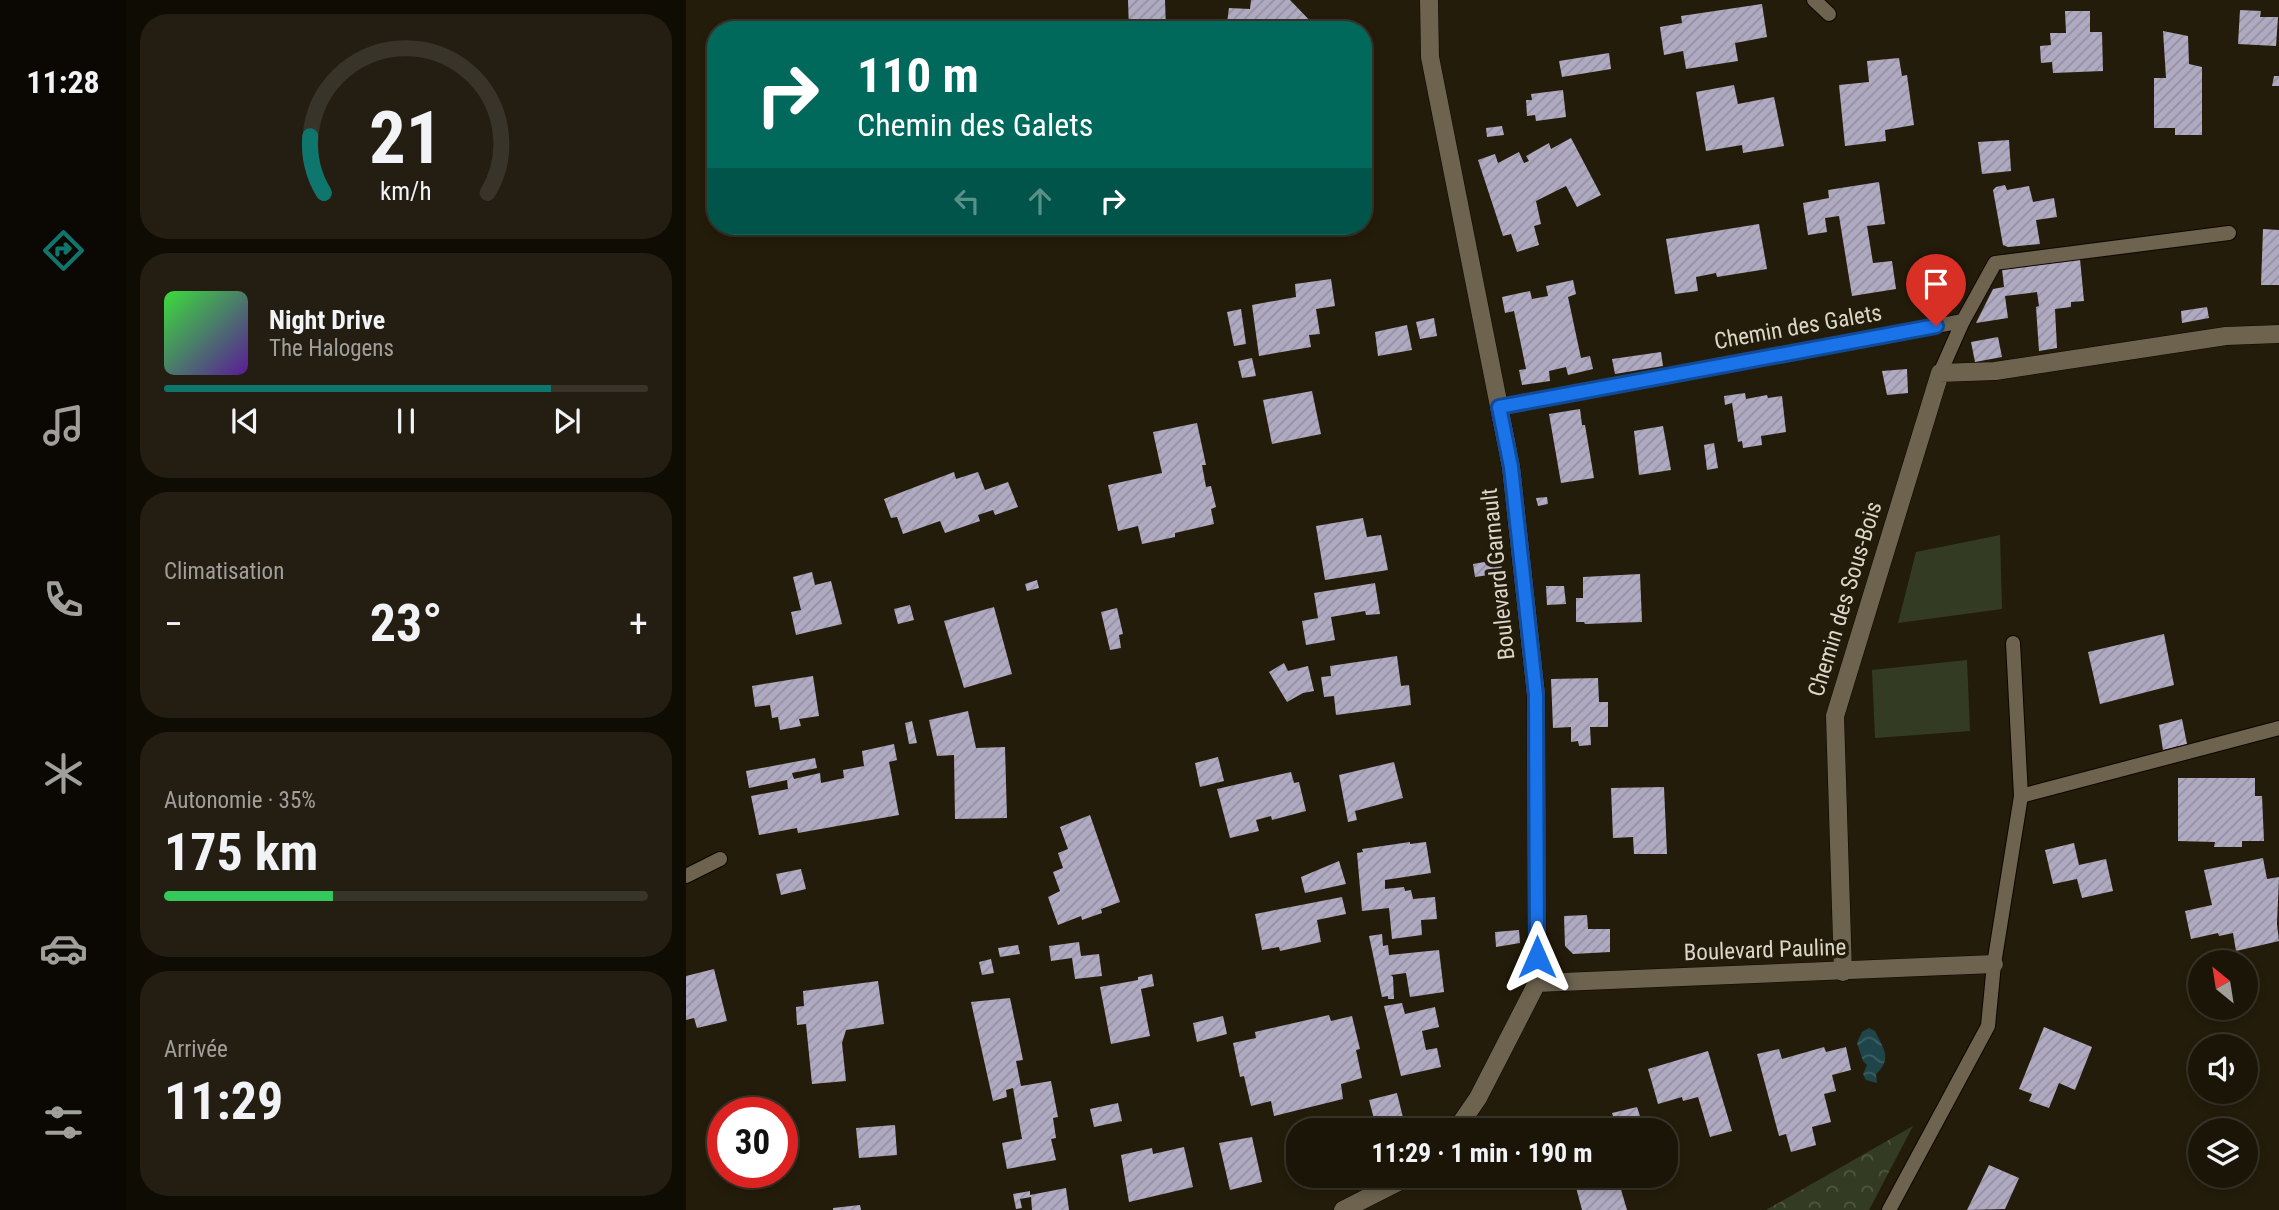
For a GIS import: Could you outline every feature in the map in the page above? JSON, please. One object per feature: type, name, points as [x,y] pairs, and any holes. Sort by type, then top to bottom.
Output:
[{"type":"street","name":"Boulevard Garnault","points":[[1429,0],[1430,57],[1511,467],[1536,695],[1537,983],[1478,1098],[1464,1118]]},
{"type":"street","points":[[1940,373],[1995,371],[2226,336],[2279,334]]},
{"type":"street","name":"Chemin des Sous-Bois","points":[[1843,972],[1835,716],[1940,373]]},
{"type":"street","name":"Boulevard Pauline","points":[[1537,983],[1994,964]]},
{"type":"street","points":[[1343,1210],[1386,1188]]},
{"type":"lane","points":[[1814,0],[1829,14]]},
{"type":"lane","points":[[1940,373],[1963,321],[1996,263],[2229,233]]},
{"type":"lane","name":"Chemin des Galets","points":[[1499,407],[1963,321]]},
{"type":"lane","points":[[1889,1210],[1989,1026],[1994,964],[2021,796],[2013,643]]},
{"type":"lane","points":[[2021,796],[2279,728]]},
{"type":"lane","points":[[686,876],[720,859]]},
{"type":"green space","points":[[2000,535],[2002,609],[1898,623],[1916,552]]},
{"type":"green space","points":[[1967,660],[1970,731],[1875,738],[1872,670]]},
{"type":"green space","points":[[1913,1126],[1869,1210],[1766,1210]]},
{"type":"water","points":[[1869,1028],[1875,1031],[1885,1053],[1884,1063],[1876,1074],[1877,1083],[1866,1080],[1863,1074],[1867,1065],[1857,1043],[1862,1032]]},
{"type":"building","points":[[1128,0],[1165,0],[1166,21],[1129,21]]},
{"type":"building","points":[[1251,0],[1290,0],[1310,21],[1227,21],[1229,8],[1250,9]]},
{"type":"building","points":[[1762,4],[1767,37],[1735,43],[1738,61],[1686,69],[1683,51],[1664,55],[1660,27],[1682,23],[1681,16]]},
{"type":"building","points":[[2240,10],[2261,11],[2260,17],[2278,17],[2276,46],[2238,44]]},
{"type":"building","points":[[2065,11],[2090,11],[2090,32],[2102,32],[2103,71],[2053,73],[2052,62],[2041,63],[2040,46],[2051,45],[2050,33],[2066,33]]},
{"type":"building","points":[[2163,31],[2188,36],[2189,64],[2202,67],[2202,135],[2175,135],[2175,128],[2154,128],[2154,78],[2166,78]]},
{"type":"building","points":[[1609,53],[1611,69],[1562,77],[1559,61]]},
{"type":"building","points":[[1899,58],[1902,76],[1907,75],[1914,125],[1885,130],[1886,141],[1845,146],[1839,85],[1869,82],[1867,61]]},
{"type":"building","points":[[2274,76],[2279,76],[2279,86],[2272,86]]},
{"type":"building","points":[[1734,85],[1738,104],[1774,97],[1784,146],[1743,153],[1742,145],[1706,151],[1696,92]]},
{"type":"building","points":[[1563,90],[1566,117],[1536,121],[1535,115],[1527,116],[1526,100],[1532,100],[1531,94]]},
{"type":"building","points":[[1502,126],[1504,135],[1487,137],[1486,128]]},
{"type":"building","points":[[1571,138],[1601,195],[1577,207],[1566,186],[1536,201],[1541,224],[1534,226],[1539,245],[1517,252],[1511,234],[1503,236],[1478,160],[1495,154],[1498,163],[1519,152],[1524,163],[1529,161],[1526,156],[1549,143],[1551,149]]},
{"type":"building","points":[[2009,140],[2011,171],[1982,174],[1978,142]]},
{"type":"building","points":[[1879,182],[1885,224],[1867,226],[1873,263],[1892,261],[1896,289],[1852,296],[1839,216],[1825,218],[1827,232],[1808,235],[1803,203],[1829,198],[1828,190]]},
{"type":"building","points":[[2005,185],[2007,190],[2029,186],[2033,202],[2054,198],[2057,217],[2036,220],[2040,244],[2008,247],[2003,245],[1993,190]]},
{"type":"building","points":[[1759,224],[1767,269],[1717,277],[1716,273],[1696,277],[1698,291],[1675,294],[1666,239]]},
{"type":"building","points":[[2263,229],[2279,230],[2279,285],[2261,285]]},
{"type":"building","points":[[2080,259],[2084,301],[2071,302],[2071,307],[2055,309],[2057,348],[2039,351],[2037,292],[2005,296],[2008,318],[1976,323],[1993,289],[2004,287],[2002,269]]},
{"type":"building","points":[[1331,279],[1335,306],[1316,309],[1320,334],[1309,335],[1311,347],[1259,356],[1252,305],[1296,297],[1295,284]]},
{"type":"building","points":[[1573,280],[1576,294],[1568,297],[1581,358],[1590,356],[1593,369],[1568,375],[1566,367],[1549,371],[1550,381],[1522,385],[1519,370],[1526,369],[1514,311],[1505,313],[1502,297],[1530,291],[1532,299],[1548,296],[1546,286]]},
{"type":"building","points":[[2207,307],[2209,318],[2182,323],[2181,311]]},
{"type":"building","points":[[1241,309],[1246,344],[1234,346],[1227,312]]},
{"type":"building","points":[[1434,318],[1437,336],[1420,339],[1416,322]]},
{"type":"building","points":[[1407,325],[1412,350],[1378,356],[1375,332]]},
{"type":"building","points":[[1998,337],[2002,357],[1975,362],[1971,342]]},
{"type":"building","points":[[1661,352],[1663,366],[1615,374],[1612,359]]},
{"type":"building","points":[[1252,358],[1256,376],[1242,378],[1238,361]]},
{"type":"building","points":[[1907,369],[1908,393],[1887,395],[1882,371]]},
{"type":"building","points":[[1312,391],[1321,434],[1272,444],[1263,400]]},
{"type":"building","points":[[1745,393],[1746,399],[1767,395],[1768,398],[1782,396],[1786,432],[1761,436],[1762,445],[1743,448],[1742,441],[1738,442],[1732,403],[1725,405],[1724,396]]},
{"type":"building","points":[[1580,409],[1594,478],[1561,483],[1549,414]]},
{"type":"building","points":[[1197,423],[1206,465],[1202,465],[1206,487],[1211,486],[1216,507],[1211,509],[1214,524],[1142,544],[1138,526],[1118,531],[1108,485],[1162,473],[1153,432]]},
{"type":"building","points":[[1663,426],[1671,470],[1639,475],[1634,431]]},
{"type":"building","points":[[1714,443],[1718,468],[1707,470],[1704,445]]},
{"type":"building","points":[[954,472],[956,479],[978,472],[985,490],[1008,482],[1018,507],[995,515],[993,510],[978,515],[980,521],[945,533],[940,521],[903,534],[897,517],[891,518],[884,499]]},
{"type":"building","points":[[1547,497],[1548,504],[1538,506],[1536,498]]},
{"type":"building","points":[[1363,518],[1367,537],[1381,535],[1388,570],[1325,580],[1316,526]]},
{"type":"building","points":[[1501,559],[1502,573],[1475,577],[1473,564]]},
{"type":"building","points":[[812,572],[815,585],[831,581],[842,624],[796,635],[791,612],[801,610],[793,577]]},
{"type":"building","points":[[1640,574],[1642,622],[1576,622],[1576,598],[1583,598],[1583,577]]},
{"type":"building","points":[[1037,580],[1039,588],[1027,591],[1025,584]]},
{"type":"building","points":[[1375,583],[1380,614],[1366,615],[1365,611],[1331,617],[1335,640],[1306,645],[1302,621],[1318,618],[1314,593]]},
{"type":"building","points":[[1546,586],[1564,586],[1566,604],[1547,605]]},
{"type":"building","points":[[910,605],[914,620],[898,624],[894,609]]},
{"type":"building","points":[[994,607],[1012,674],[964,688],[944,621]]},
{"type":"building","points":[[1117,608],[1123,634],[1119,635],[1121,648],[1110,650],[1101,612]]},
{"type":"building","points":[[2164,634],[2174,685],[2100,704],[2088,652]]},
{"type":"building","points":[[1397,656],[1401,686],[1409,685],[1411,705],[1336,715],[1334,696],[1324,697],[1321,677],[1331,676],[1330,666]]},
{"type":"building","points":[[1284,663],[1288,671],[1308,666],[1314,691],[1303,693],[1287,702],[1269,672]]},
{"type":"building","points":[[813,676],[819,716],[799,719],[801,726],[780,730],[778,717],[772,718],[770,705],[755,707],[752,686]]},
{"type":"building","points":[[1598,678],[1599,702],[1608,702],[1608,727],[1590,727],[1591,745],[1579,746],[1578,741],[1571,742],[1571,727],[1553,728],[1551,679]]},
{"type":"building","points":[[968,711],[976,748],[1005,747],[1007,818],[955,819],[954,755],[937,756],[929,720]]},
{"type":"building","points":[[2182,719],[2187,744],[2163,750],[2159,725]]},
{"type":"building","points":[[912,721],[917,743],[909,744],[905,723]]},
{"type":"building","points":[[894,744],[897,760],[889,762],[899,815],[798,833],[797,828],[759,835],[751,796],[788,789],[787,780],[749,788],[746,771],[815,758],[817,768],[792,773],[794,779],[820,773],[821,783],[844,778],[843,770],[864,766],[862,751]]},
{"type":"building","points":[[1218,757],[1224,781],[1200,787],[1195,763]]},
{"type":"building","points":[[1394,762],[1403,798],[1355,811],[1357,820],[1348,822],[1339,775]]},
{"type":"building","points":[[1291,772],[1294,783],[1299,782],[1306,811],[1272,820],[1271,816],[1256,820],[1259,831],[1230,838],[1217,789]]},
{"type":"building","points":[[2178,778],[2255,778],[2255,796],[2262,796],[2264,841],[2242,841],[2242,847],[2214,847],[2215,842],[2178,841]]},
{"type":"building","points":[[1664,787],[1667,854],[1634,854],[1633,837],[1613,838],[1611,788]]},
{"type":"building","points":[[1090,815],[1120,902],[1101,909],[1102,913],[1082,920],[1081,916],[1058,925],[1048,897],[1060,891],[1053,872],[1063,868],[1058,853],[1068,849],[1060,827]]},
{"type":"building","points":[[1426,842],[1431,873],[1385,880],[1385,889],[1404,887],[1405,891],[1411,890],[1413,899],[1435,897],[1437,919],[1421,920],[1422,935],[1392,939],[1389,908],[1362,911],[1357,853],[1363,852],[1362,849]]},
{"type":"building","points":[[2074,843],[2079,865],[2106,859],[2113,891],[2082,898],[2077,879],[2053,884],[2045,850]]},
{"type":"building","points":[[2263,858],[2267,879],[2279,877],[2279,941],[2236,950],[2233,933],[2219,936],[2218,933],[2191,939],[2185,911],[2212,905],[2204,870]]},
{"type":"building","points":[[1339,861],[1346,884],[1305,893],[1301,877]]},
{"type":"building","points":[[801,869],[806,889],[781,895],[776,874]]},
{"type":"building","points":[[1342,897],[1346,914],[1317,920],[1321,942],[1280,951],[1279,947],[1262,950],[1255,914]]},
{"type":"building","points":[[1587,915],[1588,929],[1610,929],[1610,952],[1573,954],[1565,946],[1564,916]]},
{"type":"building","points":[[1519,930],[1520,943],[1496,947],[1495,932]]},
{"type":"building","points":[[1382,934],[1383,946],[1388,945],[1389,955],[1439,950],[1444,992],[1410,997],[1406,973],[1391,975],[1394,999],[1382,997],[1369,936]]},
{"type":"building","points":[[1079,942],[1081,956],[1099,954],[1102,976],[1075,979],[1072,958],[1051,961],[1049,946]]},
{"type":"building","points":[[1018,945],[1020,954],[1000,957],[998,948]]},
{"type":"building","points":[[991,959],[994,973],[982,975],[979,962]]},
{"type":"building","points":[[714,969],[727,1021],[697,1028],[694,1018],[686,1020],[686,976]]},
{"type":"building","points":[[1152,974],[1154,986],[1141,989],[1150,1036],[1111,1044],[1100,987],[1138,980],[1138,977]]},
{"type":"building","points":[[878,981],[884,1024],[846,1030],[842,1043],[846,1081],[812,1084],[806,1024],[797,1025],[796,1007],[804,1006],[803,991]]},
{"type":"building","points":[[1010,998],[1023,1060],[1016,1061],[1021,1086],[1051,1081],[1058,1117],[1053,1118],[1056,1138],[1051,1139],[1056,1160],[1007,1169],[1002,1143],[1022,1139],[1013,1088],[1006,1090],[1007,1097],[993,1101],[971,1002]]},
{"type":"building","points":[[1402,1003],[1405,1014],[1435,1007],[1439,1027],[1422,1031],[1426,1050],[1437,1048],[1441,1067],[1401,1076],[1384,1006]]},
{"type":"building","points":[[1329,1015],[1331,1021],[1352,1016],[1360,1049],[1356,1050],[1362,1078],[1341,1084],[1343,1099],[1274,1116],[1271,1101],[1251,1106],[1244,1076],[1240,1077],[1233,1043],[1256,1038],[1255,1032]]},
{"type":"building","points":[[1223,1016],[1227,1034],[1197,1042],[1193,1023]]},
{"type":"building","points":[[2044,1027],[2092,1047],[2075,1090],[2059,1083],[2049,1108],[2029,1101],[2032,1094],[2019,1089]]},
{"type":"building","points":[[1824,1047],[1826,1052],[1846,1047],[1851,1070],[1832,1075],[1836,1091],[1824,1094],[1831,1122],[1812,1127],[1816,1145],[1791,1152],[1786,1134],[1779,1136],[1757,1054],[1779,1049],[1782,1059]]},
{"type":"building","points":[[1708,1051],[1732,1131],[1710,1137],[1698,1097],[1683,1101],[1682,1097],[1658,1104],[1648,1069]]},
{"type":"building","points":[[1397,1093],[1403,1118],[1374,1118],[1369,1100]]},
{"type":"building","points":[[1118,1103],[1122,1121],[1094,1127],[1090,1109]]},
{"type":"building","points":[[1637,1107],[1641,1118],[1614,1118],[1612,1113]]},
{"type":"building","points":[[895,1125],[897,1155],[859,1158],[856,1128]]},
{"type":"building","points":[[1252,1137],[1262,1182],[1230,1190],[1219,1143]]},
{"type":"building","points":[[1184,1147],[1193,1187],[1129,1202],[1121,1155],[1152,1148],[1153,1154]]},
{"type":"building","points":[[1989,1165],[2019,1178],[2005,1209],[1967,1210]]},
{"type":"building","points":[[1066,1188],[1069,1210],[1032,1210],[1031,1197],[1020,1199],[1022,1208],[1016,1209],[1013,1194],[1030,1191],[1030,1195]]},
{"type":"building","points":[[1576,1188],[1621,1188],[1627,1210],[1582,1210]]},
{"type":"building","points":[[860,1205],[861,1210],[833,1210],[833,1208]]},
{"type":"route","points":[[1537,957],[1536,695],[1511,467],[1499,407],[1936,326]]}]
